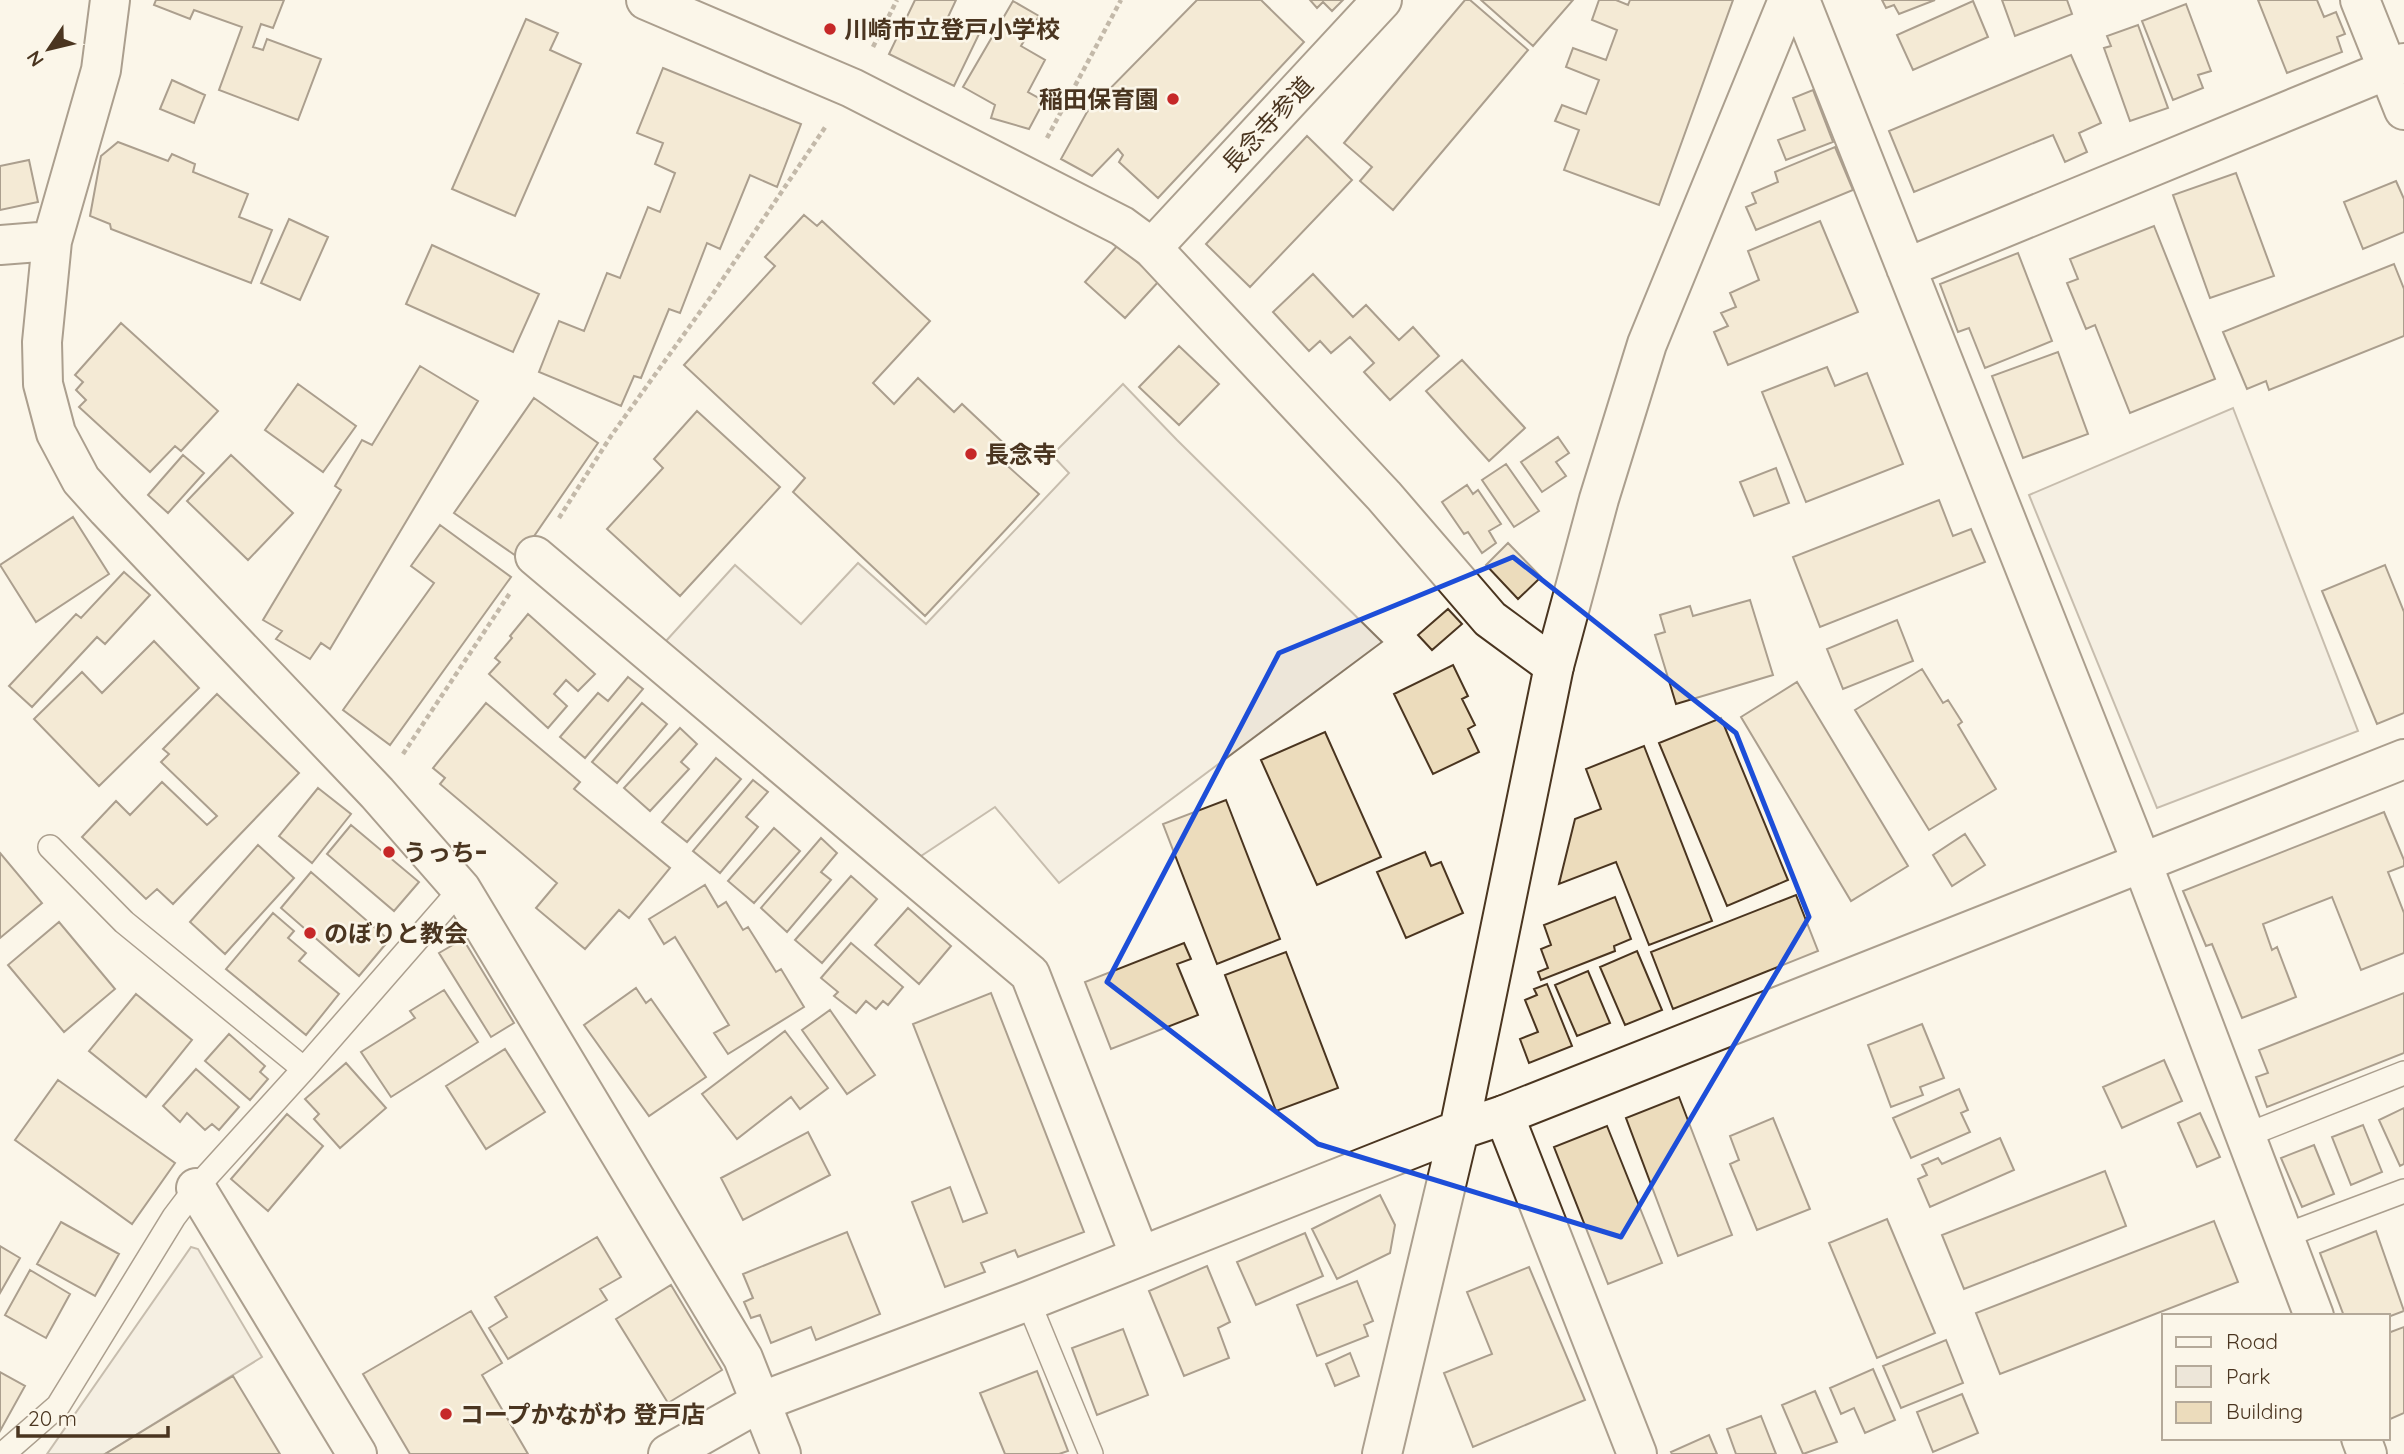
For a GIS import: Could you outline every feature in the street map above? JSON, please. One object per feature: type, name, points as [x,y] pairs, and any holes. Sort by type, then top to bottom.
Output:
[{"type":"street","points":[[110,0],[101,70],[52,241],[42,342],[43,383],[55,433],[81,480],[377,793],[461,889],[743,1358],[781,1454]]},
{"type":"street","points":[[646,0],[852,88],[1122,226],[1152,248],[1384,496],[1490,619],[1554,666]]},
{"type":"street","name":"長念寺参道","points":[[1152,248],[1382,0]]},
{"type":"street","points":[[1382,1454],[1459,1130],[1554,666],[1599,499],[1647,344],[1788,0]]},
{"type":"street","points":[[1800,0],[2142,863],[2313,1314]]},
{"type":"street","points":[[2360,0],[2396,67],[2404,110]]},
{"type":"street","points":[[1906,268],[2396,67]]},
{"type":"street","points":[[0,245],[52,241]]},
{"type":"street","points":[[535,556],[1030,974],[1140,1255]]},
{"type":"street","points":[[668,1454],[760,1402],[1028,1301],[1459,1130],[1504,1115],[2404,759]]},
{"type":"street","points":[[1504,1115],[1637,1454]]},
{"type":"street","points":[[196,1188],[357,1454]]},
{"type":"lane","points":[[50,847],[124,922],[304,1069]]},
{"type":"lane","points":[[3,1454],[58,1406],[174,1217],[196,1188],[461,889]]},
{"type":"lane","points":[[2247,1135],[2404,1073]]},
{"type":"lane","points":[[2284,1236],[2404,1191]]},
{"type":"lane","points":[[1028,1301],[1091,1454]]},
{"type":"path","points":[[377,793],[535,556],[611,436],[710,298],[852,88],[897,0]]},
{"type":"path","points":[[1026,176],[1121,0]]},
{"type":"highlighted area","points":[[1513,557],[1736,733],[1809,917],[1621,1237],[1318,1144],[1107,982],[1279,653]]},
{"type":"green space","points":[[1123,384],[1382,642],[1059,883],[995,807],[921,856],[666,641],[735,565],[801,624],[858,563],[926,624],[1069,473],[1052,455]]},
{"type":"green space","points":[[2233,408],[2358,731],[2157,808],[2029,495]]},
{"type":"green space","points":[[191,1247],[198,1249],[262,1357],[105,1454],[47,1454]]},
{"type":"building","points":[[156,0],[284,0],[273,28],[261,24],[253,47],[263,50],[267,39],[321,59],[298,120],[219,90],[242,27],[194,10],[190,19],[154,5]]},
{"type":"building","points":[[915,0],[956,0],[948,17],[980,32],[954,86],[889,54]]},
{"type":"building","name":"稲田保育園","points":[[1197,0],[1261,0],[1304,42],[1158,198],[1119,162],[1123,155],[1118,149],[1092,176],[1061,159],[1087,112]]},
{"type":"building","points":[[1310,0],[1343,0],[1332,11],[1323,2],[1317,8]]},
{"type":"building","points":[[1465,0],[1470,0],[1528,50],[1393,210],[1360,181],[1372,167],[1344,143]]},
{"type":"building","points":[[1481,0],[1573,0],[1533,46]]},
{"type":"building","points":[[1599,0],[1616,0],[1628,5],[1630,0],[1733,0],[1659,205],[1564,170],[1579,130],[1555,121],[1562,105],[1586,114],[1599,80],[1566,67],[1573,48],[1606,60],[1617,30],[1592,20]]},
{"type":"building","points":[[1882,0],[1935,0],[1899,14],[1894,5],[1886,8]]},
{"type":"building","points":[[2002,0],[2067,0],[2072,14],[2015,36]]},
{"type":"building","points":[[2258,0],[2317,0],[2324,17],[2336,12],[2345,34],[2337,37],[2342,52],[2287,73]]},
{"type":"building","points":[[1013,1],[1039,16],[1021,46],[1045,60],[1028,92],[1044,101],[1029,129],[991,118],[995,105],[963,87]]},
{"type":"building","points":[[1973,1],[1988,37],[1913,70],[1897,35]]},
{"type":"building","points":[[2186,4],[2211,71],[2198,75],[2203,88],[2173,100],[2142,21]]},
{"type":"building","points":[[526,19],[558,33],[550,50],[581,64],[515,216],[452,189]]},
{"type":"building","points":[[2138,25],[2168,108],[2130,121],[2104,48],[2111,46],[2107,36]]},
{"type":"building","points":[[2071,55],[2101,123],[2079,133],[2087,152],[2065,162],[2053,135],[1914,192],[1889,131]]},
{"type":"building","points":[[663,68],[801,124],[777,187],[750,175],[720,249],[707,243],[680,313],[669,309],[641,378],[634,376],[621,406],[539,372],[559,321],[584,331],[607,273],[620,278],[648,207],[660,212],[675,173],[655,164],[663,143],[637,133]]},
{"type":"building","points":[[172,80],[205,95],[194,123],[160,109]]},
{"type":"building","points":[[1813,90],[1833,142],[1786,160],[1778,140],[1805,130],[1793,98]]},
{"type":"building","points":[[1307,136],[1352,180],[1250,287],[1206,244]]},
{"type":"building","points":[[118,142],[168,161],[172,154],[195,164],[193,172],[248,194],[239,217],[272,230],[251,283],[111,229],[110,224],[90,216],[101,156]]},
{"type":"building","points":[[1835,147],[1853,190],[1756,230],[1746,207],[1756,203],[1752,193],[1778,182],[1775,172]]},
{"type":"building","points":[[29,160],[38,202],[0,210],[0,166]]},
{"type":"building","points":[[2236,173],[2274,276],[2210,298],[2173,195]]},
{"type":"building","points":[[2396,181],[2404,199],[2404,232],[2363,249],[2344,202]]},
{"type":"building","points":[[804,215],[817,226],[822,221],[930,321],[873,383],[894,404],[918,378],[954,412],[962,404],[1012,451],[1002,461],[1039,494],[925,616],[793,492],[805,478],[684,365],[775,266],[765,257]]},
{"type":"building","points":[[289,219],[328,237],[300,300],[261,283]]},
{"type":"building","points":[[1820,221],[1858,312],[1728,365],[1714,332],[1728,326],[1721,313],[1736,307],[1730,293],[1759,280],[1748,251]]},
{"type":"building","points":[[2154,226],[2215,379],[2130,413],[2095,325],[2086,329],[2067,283],[2078,279],[2070,259]]},
{"type":"building","points":[[432,245],[539,294],[513,352],[406,304]]},
{"type":"building","points":[[1118,245],[1159,281],[1125,318],[1085,282]]},
{"type":"building","points":[[2018,253],[2052,341],[1985,368],[1969,328],[1958,332],[1940,284]]},
{"type":"building","points":[[2394,264],[2404,289],[2404,336],[2269,390],[2266,381],[2247,389],[2223,332]]},
{"type":"building","points":[[1313,274],[1353,317],[1366,305],[1399,340],[1413,327],[1439,356],[1390,400],[1364,372],[1374,363],[1350,337],[1331,353],[1320,341],[1309,351],[1273,312]]},
{"type":"building","points":[[121,323],[218,411],[181,451],[175,446],[150,472],[79,407],[86,400],[76,390],[83,382],[75,375]]},
{"type":"building","points":[[1179,346],[1219,384],[1179,425],[1139,387]]},
{"type":"building","points":[[2058,352],[2088,434],[2023,458],[1992,376]]},
{"type":"building","points":[[1462,360],[1525,428],[1489,461],[1426,391]]},
{"type":"building","points":[[420,366],[478,401],[330,649],[321,643],[310,659],[276,639],[282,631],[263,620],[341,490],[335,486],[362,440],[372,445]]},
{"type":"building","points":[[1827,367],[1835,386],[1867,373],[1903,464],[1806,502],[1762,392]]},
{"type":"building","points":[[298,384],[356,426],[323,472],[265,430]]},
{"type":"building","points":[[534,398],[598,443],[519,558],[454,513]]},
{"type":"building","points":[[697,411],[780,487],[680,596],[607,529],[663,468],[654,459]]},
{"type":"building","points":[[1558,437],[1569,453],[1556,462],[1566,476],[1542,492],[1521,462]]},
{"type":"building","points":[[183,455],[204,473],[168,513],[148,495]]},
{"type":"building","points":[[231,455],[293,513],[248,560],[187,501]]},
{"type":"building","points":[[1506,464],[1539,511],[1514,527],[1482,480]]},
{"type":"building","points":[[1776,468],[1789,503],[1754,516],[1740,482]]},
{"type":"building","points":[[1467,485],[1473,494],[1478,490],[1501,524],[1489,531],[1496,543],[1482,553],[1468,532],[1464,534],[1442,502]]},
{"type":"building","points":[[1939,500],[1953,536],[1971,529],[1985,562],[1820,627],[1793,557]]},
{"type":"building","points":[[73,517],[109,574],[36,622],[0,565]]},
{"type":"building","points":[[440,525],[511,577],[390,745],[343,710],[434,583],[411,566]]},
{"type":"building","points":[[1508,543],[1541,577],[1518,599],[1486,565]]},
{"type":"building","points":[[2385,565],[2404,612],[2404,713],[2377,724],[2322,591]]},
{"type":"building","points":[[124,572],[150,595],[105,644],[97,637],[32,707],[9,686],[76,614],[81,618]]},
{"type":"building","points":[[1750,600],[1773,675],[1676,704],[1655,635],[1665,632],[1660,615],[1690,606],[1693,616]]},
{"type":"building","points":[[1448,609],[1462,624],[1432,650],[1418,635]]},
{"type":"building","points":[[528,614],[595,674],[578,691],[566,680],[554,694],[567,706],[548,728],[489,674],[500,662],[495,658]]},
{"type":"building","points":[[1897,620],[1913,661],[1843,689],[1827,649]]},
{"type":"building","points":[[154,641],[199,688],[99,786],[34,719],[82,672],[102,693]]},
{"type":"building","points":[[1453,665],[1468,696],[1462,699],[1475,725],[1468,729],[1479,752],[1433,774],[1394,694]]},
{"type":"building","points":[[1922,669],[1943,703],[1948,700],[1962,722],[1958,725],[1996,789],[1929,830],[1855,710]]},
{"type":"building","points":[[628,677],[643,689],[585,758],[560,737],[598,693],[608,701]]},
{"type":"building","points":[[1797,682],[1908,866],[1851,901],[1741,717]]},
{"type":"building","points":[[217,694],[299,773],[173,904],[157,889],[146,899],[82,837],[116,801],[130,815],[162,782],[207,825],[217,816],[161,762],[169,754],[163,749]]},
{"type":"building","points":[[486,703],[580,782],[574,789],[670,868],[629,918],[619,910],[585,949],[536,908],[557,883],[440,784],[445,778],[433,768]]},
{"type":"building","points":[[642,703],[667,724],[617,783],[592,762]]},
{"type":"building","points":[[1721,718],[1788,880],[1727,906],[1659,743]]},
{"type":"building","points":[[680,728],[697,744],[681,762],[689,769],[650,811],[624,788]]},
{"type":"building","points":[[1325,732],[1381,857],[1317,885],[1261,760]]},
{"type":"building","points":[[1644,746],[1712,921],[1649,945],[1616,862],[1559,884],[1575,819],[1601,809],[1586,769]]},
{"type":"building","points":[[716,758],[741,779],[687,842],[662,822]]},
{"type":"building","points":[[753,780],[768,792],[746,817],[758,827],[720,873],[693,851]]},
{"type":"building","points":[[318,788],[351,814],[312,863],[279,836]]},
{"type":"building","points":[[1226,800],[1280,939],[1217,964],[1163,824]]},
{"type":"building","points":[[2384,812],[2404,860],[2404,866],[2388,872],[2404,913],[2404,953],[2361,970],[2332,897],[2263,924],[2272,950],[2277,947],[2296,997],[2242,1018],[2212,944],[2206,946],[2183,891]]},
{"type":"building","points":[[351,825],[419,882],[394,911],[327,854]]},
{"type":"building","points":[[774,828],[800,851],[754,903],[728,881]]},
{"type":"building","points":[[1965,834],[1985,865],[1952,886],[1933,855]]},
{"type":"building","points":[[821,838],[837,853],[821,872],[831,880],[787,932],[761,908]]},
{"type":"building","points":[[258,845],[294,878],[225,954],[190,922]]},
{"type":"building","points":[[1425,852],[1431,866],[1441,862],[1463,913],[1406,938],[1377,872]]},
{"type":"building","points":[[0,853],[42,903],[0,938]]},
{"type":"building","points":[[311,872],[389,940],[359,976],[281,908]]},
{"type":"building","points":[[851,876],[877,899],[822,963],[795,940]]},
{"type":"building","points":[[705,885],[718,907],[726,902],[743,930],[748,927],[776,972],[781,969],[804,1007],[728,1054],[714,1033],[729,1025],[675,937],[664,944],[649,919]]},
{"type":"building","points":[[1796,895],[1818,951],[1673,1009],[1651,952]]},
{"type":"building","points":[[1615,897],[1631,939],[1614,946],[1615,951],[1541,980],[1538,972],[1548,968],[1541,949],[1551,945],[1544,925]]},
{"type":"building","points":[[908,908],[951,946],[919,984],[875,945]]},
{"type":"building","points":[[273,913],[294,931],[288,938],[306,953],[299,961],[339,994],[306,1035],[226,969]]},
{"type":"building","points":[[59,922],[115,989],[64,1032],[8,965]]},
{"type":"building","points":[[463,939],[514,1023],[491,1037],[439,953]]},
{"type":"building","points":[[851,943],[903,987],[888,1005],[883,1001],[876,1009],[866,1001],[856,1013],[834,996],[838,992],[821,978]]},
{"type":"building","points":[[1184,943],[1191,959],[1177,964],[1198,1015],[1111,1049],[1085,982]]},
{"type":"building","points":[[1637,951],[1662,1010],[1625,1025],[1600,967]]},
{"type":"building","points":[[1286,952],[1338,1088],[1276,1111],[1225,975]]},
{"type":"building","points":[[1588,971],[1610,1023],[1577,1036],[1555,985]]},
{"type":"building","points":[[1547,984],[1572,1046],[1529,1063],[1520,1039],[1538,1032],[1525,1000],[1537,995],[1534,989]]},
{"type":"building","points":[[636,988],[646,1003],[651,999],[706,1077],[649,1116],[584,1025]]},
{"type":"building","points":[[444,990],[478,1042],[391,1097],[361,1052],[415,1018],[410,1011]]},
{"type":"building","points":[[991,993],[1084,1232],[1018,1257],[1015,1250],[981,1263],[985,1272],[945,1287],[912,1202],[950,1187],[963,1222],[987,1213],[913,1024]]},
{"type":"building","points":[[2404,993],[2404,1053],[2267,1107],[2256,1077],[2268,1073],[2259,1050]]},
{"type":"building","points":[[136,994],[192,1040],[146,1097],[89,1051]]},
{"type":"building","points":[[830,1010],[875,1075],[847,1094],[802,1030]]},
{"type":"building","points":[[1922,1024],[1944,1078],[1920,1087],[1923,1095],[1891,1107],[1868,1045]]},
{"type":"building","points":[[785,1031],[828,1088],[800,1109],[791,1097],[737,1139],[702,1094]]},
{"type":"building","points":[[229,1034],[265,1066],[260,1072],[268,1079],[250,1100],[205,1061]]},
{"type":"building","points":[[505,1049],[545,1112],[486,1149],[446,1086]]},
{"type":"building","points":[[2164,1060],[2182,1101],[2122,1128],[2103,1087]]},
{"type":"building","points":[[346,1063],[386,1108],[340,1148],[314,1119],[319,1114],[305,1099]]},
{"type":"building","points":[[196,1069],[239,1107],[219,1130],[212,1124],[205,1130],[187,1113],[180,1122],[163,1106]]},
{"type":"building","points":[[58,1080],[175,1163],[132,1224],[15,1140]]},
{"type":"building","points":[[1959,1089],[1968,1110],[1961,1113],[1970,1132],[1911,1158],[1893,1118]]},
{"type":"building","points":[[1679,1097],[1732,1235],[1678,1256],[1626,1118]]},
{"type":"building","points":[[2404,1108],[2404,1164],[2400,1166],[2379,1120]]},
{"type":"building","points":[[2200,1113],[2220,1157],[2197,1167],[2178,1123]]},
{"type":"building","points":[[287,1114],[323,1146],[268,1211],[231,1179]]},
{"type":"building","points":[[1773,1118],[1810,1209],[1757,1230],[1730,1164],[1739,1160],[1730,1136]]},
{"type":"building","points":[[2363,1125],[2382,1172],[2351,1185],[2332,1137]]},
{"type":"building","points":[[1607,1126],[1662,1263],[1608,1284],[1554,1147]]},
{"type":"building","points":[[808,1132],[830,1175],[743,1220],[721,1178]]},
{"type":"building","points":[[2000,1138],[2014,1170],[1930,1207],[1918,1179],[1927,1175],[1922,1165],[1938,1158],[1942,1164]]},
{"type":"building","points":[[2314,1145],[2334,1194],[2302,1207],[2281,1158]]},
{"type":"building","points":[[2105,1171],[2126,1226],[1964,1289],[1942,1235]]},
{"type":"building","points":[[1380,1195],[1395,1225],[1390,1253],[1337,1279],[1312,1229]]},
{"type":"building","points":[[1887,1219],[1935,1333],[1877,1358],[1829,1243]]},
{"type":"building","points":[[2214,1221],[2238,1282],[2000,1374],[1976,1313]]},
{"type":"building","points":[[61,1222],[119,1254],[95,1296],[37,1264]]},
{"type":"building","points":[[2376,1231],[2404,1311],[2390,1316],[2390,1314],[2343,1314],[2320,1253]]},
{"type":"building","points":[[847,1232],[880,1314],[816,1340],[811,1327],[771,1343],[760,1315],[751,1318],[744,1302],[753,1298],[743,1274]]},
{"type":"building","points":[[1305,1233],[1323,1276],[1256,1305],[1237,1262]]},
{"type":"building","points":[[597,1237],[621,1277],[600,1289],[607,1300],[508,1359],[489,1328],[507,1317],[495,1297]]},
{"type":"building","points":[[0,1246],[20,1258],[0,1293]]},
{"type":"building","points":[[1207,1266],[1230,1322],[1218,1328],[1229,1358],[1184,1376],[1149,1291]]},
{"type":"building","points":[[1529,1267],[1585,1400],[1473,1447],[1444,1373],[1492,1354],[1467,1292]]},
{"type":"building","points":[[30,1270],[70,1294],[46,1338],[5,1315]]},
{"type":"building","points":[[1357,1281],[1373,1321],[1364,1325],[1368,1336],[1317,1356],[1297,1305]]},
{"type":"building","points":[[671,1285],[722,1370],[668,1403],[616,1319]]},
{"type":"building","name":"コープかながわ 登戸店","points":[[471,1311],[502,1363],[482,1375],[528,1454],[410,1454],[363,1374]]},
{"type":"building","points":[[2404,1327],[2404,1413],[2390,1419],[2390,1332]]},
{"type":"building","points":[[1123,1329],[1148,1395],[1097,1415],[1072,1348]]},
{"type":"building","points":[[1946,1340],[1963,1383],[1901,1408],[1883,1366]]},
{"type":"building","points":[[1350,1353],[1359,1376],[1335,1386],[1326,1364]]},
{"type":"building","points":[[1873,1369],[1895,1420],[1865,1433],[1854,1408],[1841,1414],[1830,1388]]},
{"type":"building","points":[[1037,1371],[1068,1451],[1059,1454],[1005,1454],[980,1393]]},
{"type":"building","points":[[0,1372],[25,1386],[0,1431]]},
{"type":"building","points":[[233,1376],[280,1454],[105,1454]]},
{"type":"building","points":[[1815,1391],[1837,1442],[1803,1454],[1782,1405]]},
{"type":"building","points":[[1962,1394],[1978,1433],[1933,1452],[1917,1412]]},
{"type":"building","points":[[1761,1416],[1776,1454],[1736,1454],[1727,1429]]},
{"type":"building","points":[[1709,1435],[1717,1454],[1671,1452]]},
{"type":"place","name":"川崎市立登戸小学校","points":[[830,29]]},
{"type":"place","name":"稲田保育園","points":[[1173,99]]},
{"type":"place","name":"長念寺","points":[[971,454]]},
{"type":"place","name":"うっちｰ","points":[[389,852]]},
{"type":"place","name":"のぼりと教会","points":[[310,933]]},
{"type":"place","name":"コープかながわ 登戸店","points":[[446,1414]]}]
